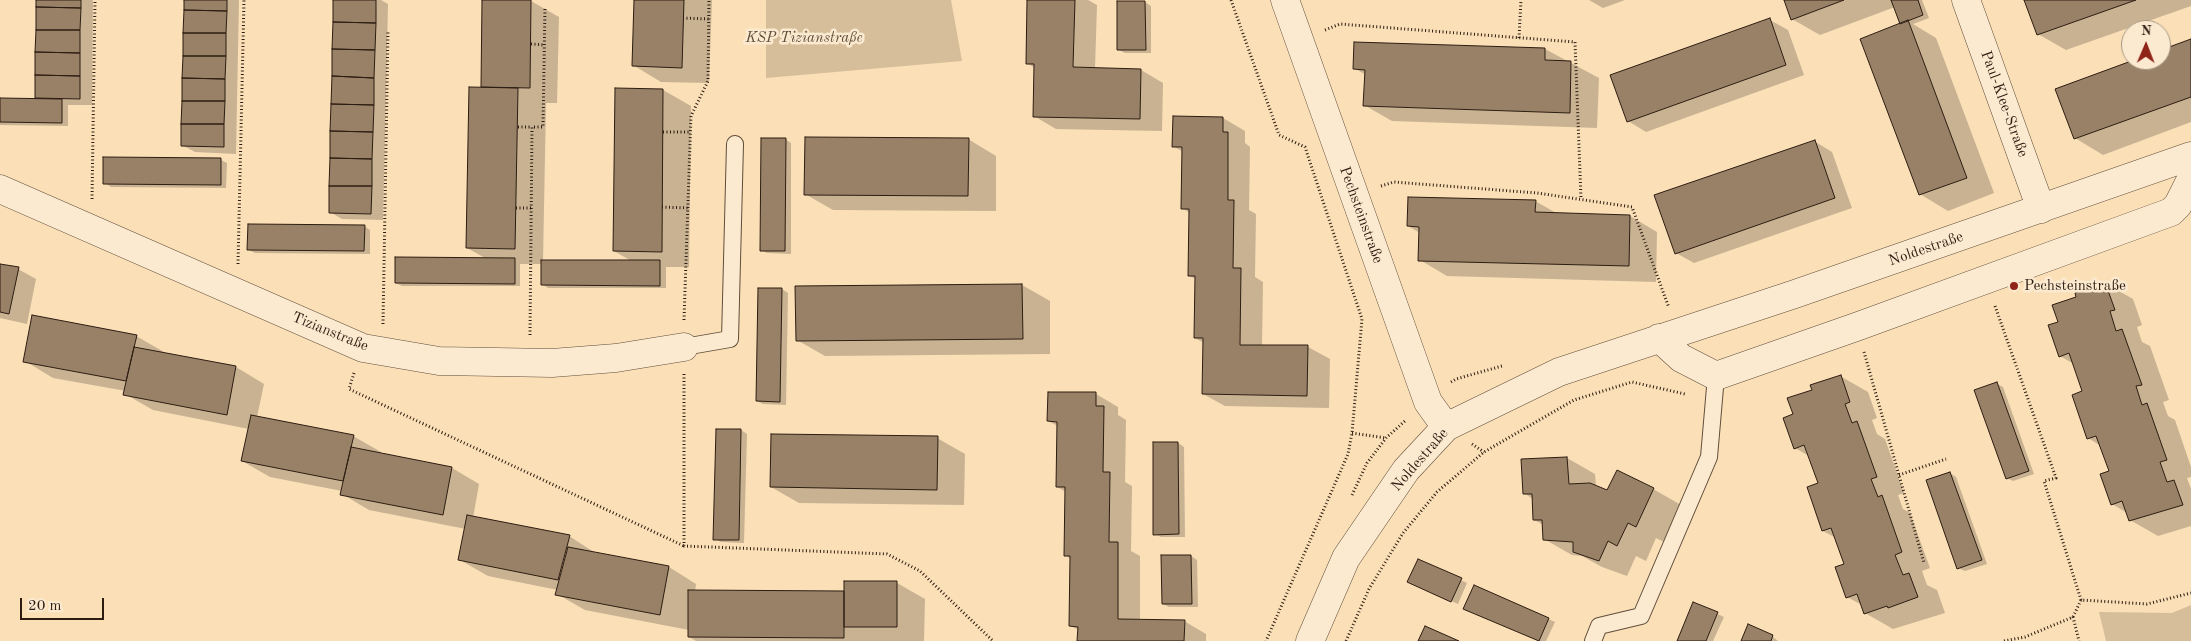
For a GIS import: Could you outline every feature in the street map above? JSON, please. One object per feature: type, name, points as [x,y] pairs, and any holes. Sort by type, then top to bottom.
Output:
[{"type":"street","name":"Pechsteinstraße","points":[[1284,0],[1428,402],[1446,427]]},
{"type":"street","name":"Paul-Klee-Straße","points":[[1966,0],[2041,209]]},
{"type":"street","name":"Noldestraße","points":[[1310,641],[1346,558],[1406,470],[1446,427],[1559,372],[1795,294],[2191,156]]},
{"type":"street","points":[[1668,335],[1680,358],[1714,388],[1856,328],[2171,212],[2178,204],[2191,179]]},
{"type":"street","name":"Tizianstraße","points":[[0,189],[237,293],[373,350],[439,362],[552,363],[616,358],[684,347]]},
{"type":"lane","points":[[684,347],[730,339],[735,144]]},
{"type":"lane","points":[[1592,641],[1599,626],[1641,616],[1709,457],[1714,388]]},
{"type":"path","points":[[92,229],[95,0]]},
{"type":"path","points":[[237,293],[244,0]]},
{"type":"path","points":[[684,546],[684,347],[690,132],[691,116],[708,81],[709,0]]},
{"type":"path","points":[[1231,0],[1279,135],[1305,147],[1362,319],[1352,433],[1348,454],[1266,641]]},
{"type":"path","points":[[1519,38],[1521,0]]},
{"type":"path","points":[[518,127],[543,127],[545,7]]},
{"type":"path","points":[[683,18],[709,19]]},
{"type":"path","points":[[1298,39],[1340,24],[1575,42],[1580,199]]},
{"type":"path","points":[[388,30],[373,350],[349,389],[684,546],[887,554],[920,571],[993,641]]},
{"type":"path","points":[[530,44],[544,45]]},
{"type":"path","points":[[530,363],[532,127]]},
{"type":"path","points":[[663,132],[690,132]]},
{"type":"path","points":[[1354,195],[1394,182],[1537,193],[1632,207],[1668,335]]},
{"type":"path","points":[[662,207],[688,208]]},
{"type":"path","points":[[516,208],[531,208]]},
{"type":"path","points":[[1986,280],[2056,478],[2044,481],[2080,600],[2073,617],[2079,641]]},
{"type":"path","points":[[1856,328],[1924,563]]},
{"type":"path","points":[[1346,641],[1369,589],[1403,533],[1437,492],[1484,452],[1574,400],[1632,382],[1714,388]]},
{"type":"path","points":[[1352,433],[1386,438]]},
{"type":"path","points":[[1899,476],[1946,459]]},
{"type":"path","points":[[2080,600],[2146,604],[2191,593]]},
{"type":"path","points":[[2004,641],[2025,636],[2073,617]]},
{"type":"green space","name":"KSP Tizianstraße","points":[[766,0],[951,0],[962,61],[766,78]]},
{"type":"green space","points":[[2191,605],[2191,641],[2106,641],[2099,612],[2172,613]]},
{"type":"building","points":[[36,0],[81,0],[81,8],[36,7]]},
{"type":"building","points":[[184,0],[227,0],[227,11],[184,10]]},
{"type":"building","points":[[333,0],[376,0],[376,23],[333,22]]},
{"type":"building","points":[[482,0],[531,0],[530,88],[481,87]]},
{"type":"building","points":[[634,0],[684,0],[682,68],[632,66]]},
{"type":"building","points":[[1027,0],[1075,0],[1073,67],[1141,69],[1140,119],[1033,117],[1034,64],[1026,64]]},
{"type":"building","points":[[1784,0],[1844,0],[1791,20]]},
{"type":"building","points":[[1891,0],[1918,0],[1923,15],[1900,24]]},
{"type":"building","points":[[2024,0],[2136,0],[2037,35]]},
{"type":"building","points":[[1117,1],[1145,1],[1146,50],[1117,50]]},
{"type":"building","points":[[36,7],[81,8],[80,30],[36,30]]},
{"type":"building","points":[[184,10],[227,11],[226,33],[183,33]]},
{"type":"building","points":[[1770,18],[1786,65],[1627,122],[1610,75]]},
{"type":"building","points":[[1908,20],[1967,178],[1919,195],[1860,39]]},
{"type":"building","points":[[333,22],[376,23],[375,50],[332,49]]},
{"type":"building","points":[[36,30],[80,30],[80,53],[35,52]]},
{"type":"building","points":[[183,33],[226,33],[226,56],[183,56]]},
{"type":"building","points":[[2191,39],[2191,97],[2074,139],[2055,89],[2121,65],[2121,70],[2171,70],[2171,46]]},
{"type":"building","points":[[1354,42],[1545,48],[1545,60],[1571,61],[1570,113],[1363,106],[1365,70],[1353,69]]},
{"type":"building","points":[[332,49],[375,50],[374,78],[332,76]]},
{"type":"building","points":[[35,52],[80,53],[80,76],[35,75]]},
{"type":"building","points":[[183,56],[226,56],[225,79],[182,78]]},
{"type":"building","points":[[35,75],[80,76],[80,99],[35,98]]},
{"type":"building","points":[[332,76],[374,78],[374,105],[331,104]]},
{"type":"building","points":[[182,78],[225,79],[225,101],[182,101]]},
{"type":"building","points":[[469,87],[518,88],[515,249],[466,248]]},
{"type":"building","points":[[615,88],[663,89],[662,252],[613,251]]},
{"type":"building","points":[[0,98],[62,99],[62,123],[0,122]]},
{"type":"building","points":[[182,101],[225,101],[224,124],[181,124]]},
{"type":"building","points":[[331,104],[374,105],[373,132],[330,131]]},
{"type":"building","points":[[1173,116],[1223,117],[1223,132],[1228,132],[1228,200],[1234,200],[1233,268],[1241,268],[1240,345],[1308,345],[1307,396],[1202,394],[1203,338],[1194,338],[1195,276],[1188,276],[1189,209],[1181,209],[1182,147],[1172,147]]},
{"type":"building","points":[[181,124],[224,124],[224,147],[181,146]]},
{"type":"building","points":[[330,131],[373,132],[372,159],[330,158]]},
{"type":"building","points":[[805,137],[969,138],[968,196],[804,195]]},
{"type":"building","points":[[761,138],[786,138],[785,251],[760,251]]},
{"type":"building","points":[[1815,140],[1835,198],[1675,254],[1654,195]]},
{"type":"building","points":[[103,157],[221,158],[221,185],[103,184]]},
{"type":"building","points":[[330,158],[372,159],[372,186],[329,186]]},
{"type":"building","points":[[329,186],[372,186],[371,214],[329,213]]},
{"type":"building","points":[[1408,197],[1536,200],[1535,212],[1630,215],[1629,266],[1418,261],[1419,227],[1407,226]]},
{"type":"building","points":[[248,224],[365,225],[364,251],[247,250]]},
{"type":"building","points":[[395,257],[515,258],[515,284],[395,283]]},
{"type":"building","points":[[541,260],[660,260],[660,286],[541,285]]},
{"type":"building","points":[[0,264],[19,267],[9,314],[0,312]]},
{"type":"building","points":[[2105,282],[2115,310],[2110,311],[2116,331],[2122,329],[2142,385],[2136,386],[2142,405],[2147,403],[2167,460],[2160,462],[2167,482],[2174,480],[2183,505],[2129,521],[2122,501],[2111,505],[2100,474],[2109,471],[2096,436],[2087,439],[2072,395],[2082,391],[2069,353],[2059,357],[2048,325],[2058,322],[2052,305],[2076,297],[2075,293]]},
{"type":"building","points":[[1022,284],[1023,339],[796,341],[795,286]]},
{"type":"building","points":[[758,288],[782,288],[780,402],[756,401]]},
{"type":"building","points":[[32,315],[137,335],[126,381],[23,362]]},
{"type":"building","points":[[134,347],[236,366],[227,415],[123,395]]},
{"type":"building","points":[[1841,375],[1850,402],[1845,404],[1852,423],[1857,421],[1877,477],[1871,479],[1878,497],[1882,495],[1902,552],[1895,555],[1903,575],[1909,573],[1918,597],[1864,614],[1857,594],[1846,598],[1835,567],[1844,564],[1831,528],[1822,531],[1807,487],[1818,483],[1804,445],[1794,449],[1783,418],[1793,414],[1787,398],[1812,390],[1810,385]]},
{"type":"building","points":[[1997,382],[2029,471],[2006,479],[1974,390]]},
{"type":"building","points":[[1048,392],[1096,392],[1096,406],[1104,406],[1103,472],[1110,472],[1109,542],[1118,542],[1118,619],[1185,620],[1184,641],[1077,641],[1078,627],[1069,626],[1070,556],[1064,556],[1065,487],[1056,487],[1057,422],[1047,421]]},
{"type":"building","points":[[251,415],[354,435],[343,481],[241,461]]},
{"type":"building","points":[[716,429],[741,429],[739,540],[713,540]]},
{"type":"building","points":[[771,434],[938,436],[937,490],[770,487]]},
{"type":"building","points":[[1153,442],[1178,442],[1179,534],[1153,535]]},
{"type":"building","points":[[351,447],[452,467],[443,515],[340,495]]},
{"type":"building","points":[[1567,457],[1569,484],[1590,483],[1607,490],[1617,470],[1654,488],[1636,527],[1628,523],[1617,546],[1608,541],[1599,561],[1573,552],[1573,542],[1543,540],[1542,520],[1533,520],[1532,494],[1523,494],[1521,459]]},
{"type":"building","points":[[1950,472],[1982,560],[1957,569],[1926,480]]},
{"type":"building","points":[[467,515],[570,535],[558,580],[458,560]]},
{"type":"building","points":[[568,547],[669,566],[660,615],[555,595]]},
{"type":"building","points":[[1161,555],[1191,555],[1192,604],[1162,604]]},
{"type":"building","points":[[1418,559],[1462,578],[1451,602],[1407,582]]},
{"type":"building","points":[[844,581],[897,581],[897,627],[844,627]]},
{"type":"building","points":[[1474,585],[1549,618],[1539,641],[1463,609]]},
{"type":"building","points":[[688,590],[844,591],[844,638],[688,637]]},
{"type":"building","points":[[1693,602],[1718,612],[1706,641],[1677,641]]},
{"type":"building","points":[[1748,624],[1773,635],[1771,641],[1741,641]]},
{"type":"building","points":[[1425,626],[1459,641],[1418,641]]},
{"type":"place","name":"Pechsteinstraße","points":[[2014,286]]}]
